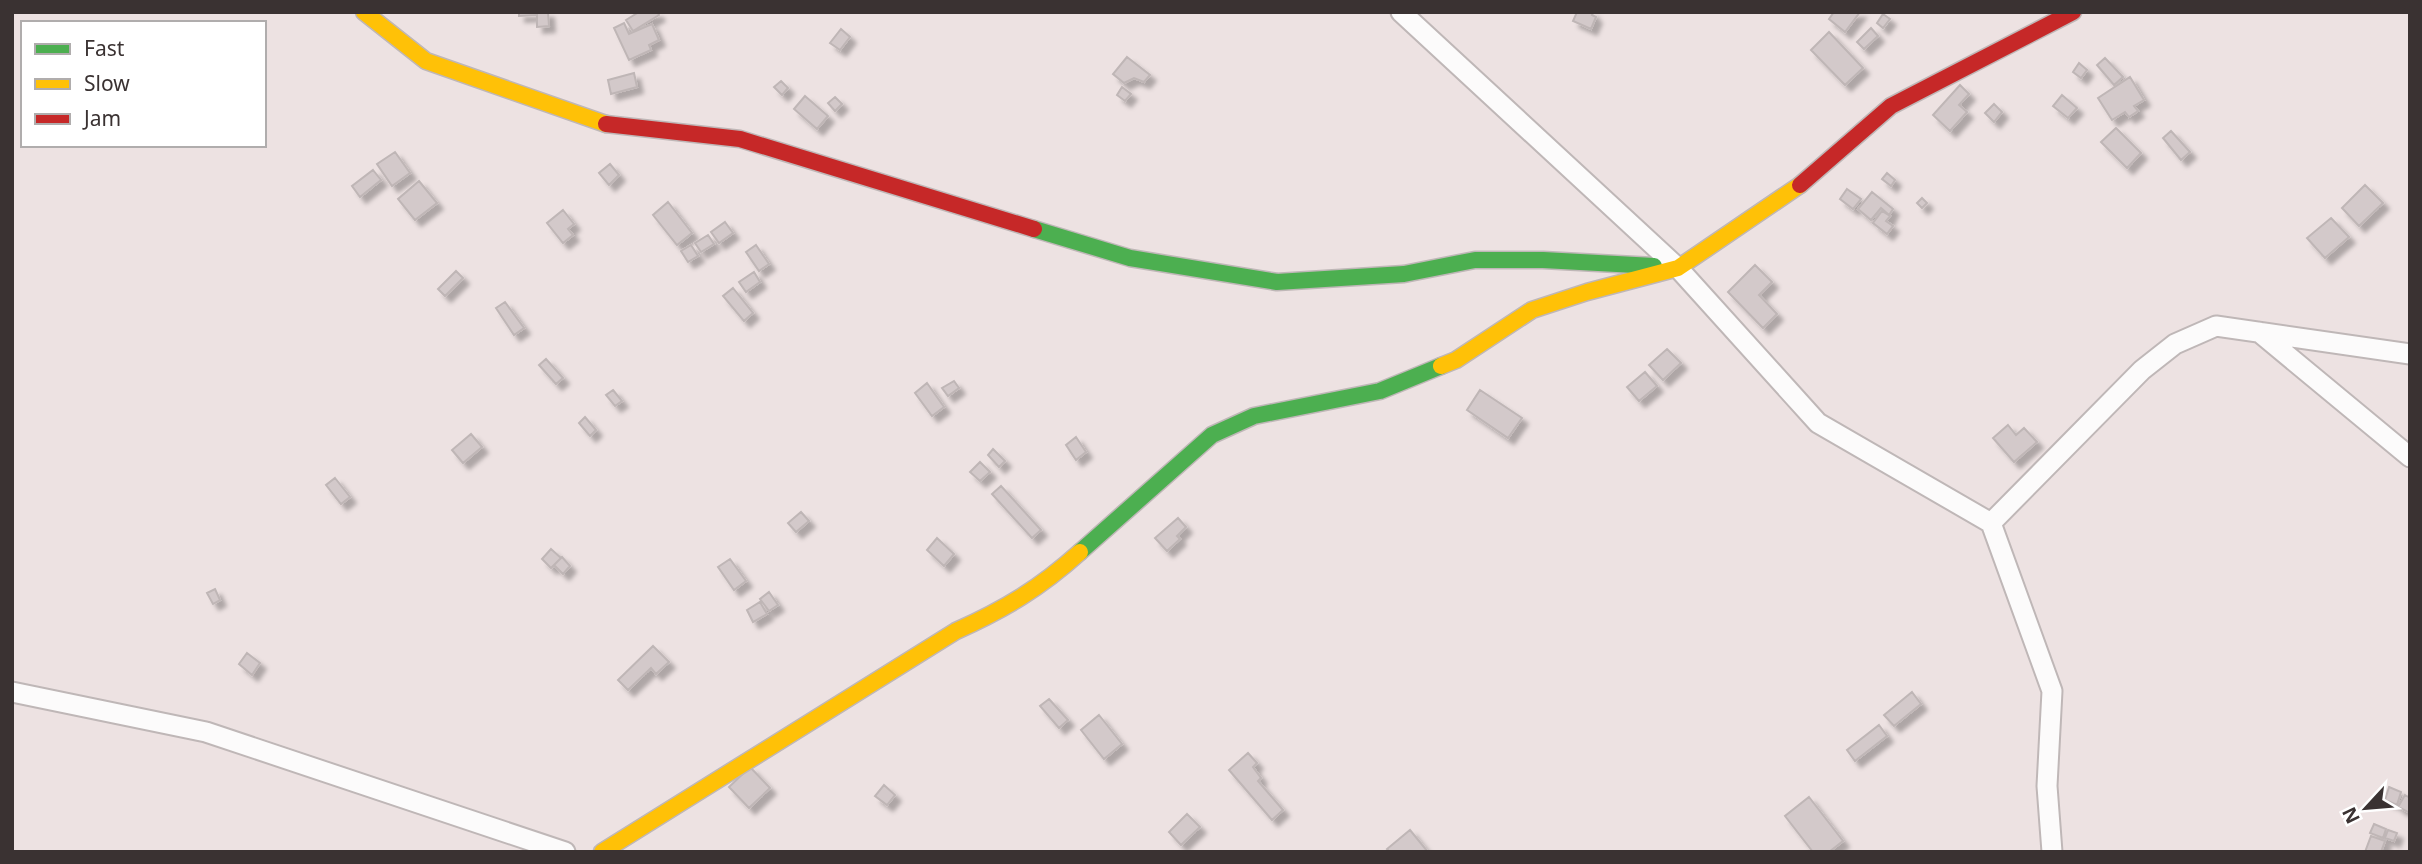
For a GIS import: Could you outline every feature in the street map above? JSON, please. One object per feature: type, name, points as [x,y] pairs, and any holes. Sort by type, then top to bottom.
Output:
[{"type":"street","points":[[364,12],[426,61],[611,126],[740,139],[1130,258],[1277,282],[1404,274],[1475,260],[1543,260],[1678,268]]},
{"type":"street","points":[[1401,12],[1678,268],[1818,423],[1991,523],[2052,691],[2047,786],[2052,852]]},
{"type":"street","points":[[603,852],[956,631],[999,612],[1049,580],[1212,435],[1254,416],[1380,391],[1456,360],[1532,310],[1678,268],[1810,178],[1891,106],[2073,12]]},
{"type":"street","points":[[1991,523],[2142,370],[2175,344],[2217,326],[2410,354]]},
{"type":"street","points":[[2259,331],[2410,457]]},
{"type":"street","points":[[12,692],[206,732],[565,852]]},
{"type":"building","points":[[519,12],[548,12],[549,26],[537,27],[537,15],[519,16]]},
{"type":"building","points":[[639,12],[657,12],[659,15],[633,31],[626,20]]},
{"type":"building","points":[[1577,12],[1593,12],[1592,15],[1596,17],[1591,29],[1573,21]]},
{"type":"building","points":[[1834,12],[1860,12],[1845,32],[1829,19]]},
{"type":"building","points":[[1883,14],[1890,19],[1883,28],[1877,23]]},
{"type":"building","points":[[624,23],[629,34],[652,24],[659,40],[649,45],[651,50],[629,60],[614,28]]},
{"type":"building","points":[[1871,28],[1878,36],[1864,49],[1857,42]]},
{"type":"building","points":[[841,29],[850,37],[840,50],[830,43]]},
{"type":"building","points":[[1829,32],[1863,68],[1845,85],[1811,50]]},
{"type":"building","points":[[1127,57],[1150,75],[1144,82],[1134,78],[1124,83],[1113,74]]},
{"type":"building","points":[[2105,58],[2123,77],[2114,85],[2097,65]]},
{"type":"building","points":[[2079,63],[2087,70],[2081,78],[2073,72]]},
{"type":"building","points":[[634,73],[637,87],[611,94],[608,80]]},
{"type":"building","points":[[2130,77],[2144,100],[2134,106],[2138,111],[2129,117],[2125,112],[2112,120],[2098,98]]},
{"type":"building","points":[[781,81],[788,88],[782,95],[774,87]]},
{"type":"building","points":[[1960,85],[1969,94],[1959,105],[1967,112],[1950,131],[1933,115]]},
{"type":"building","points":[[1122,87],[1131,94],[1125,101],[1117,95]]},
{"type":"building","points":[[2062,95],[2077,108],[2068,118],[2053,106]]},
{"type":"building","points":[[805,96],[828,116],[817,129],[794,109]]},
{"type":"building","points":[[835,97],[842,104],[835,111],[828,103]]},
{"type":"building","points":[[1994,104],[2002,112],[1994,122],[1985,113]]},
{"type":"building","points":[[2116,128],[2141,153],[2127,168],[2101,142]]},
{"type":"building","points":[[2171,131],[2190,152],[2181,160],[2163,138]]},
{"type":"building","points":[[395,152],[410,173],[392,186],[377,164]]},
{"type":"building","points":[[610,164],[619,175],[609,185],[599,173]]},
{"type":"building","points":[[373,170],[381,180],[360,197],[352,186]]},
{"type":"building","points":[[1887,173],[1895,180],[1891,186],[1882,179]]},
{"type":"building","points":[[419,181],[437,203],[415,220],[398,199]]},
{"type":"building","points":[[2365,185],[2383,203],[2359,226],[2342,208]]},
{"type":"building","points":[[1847,189],[1861,199],[1853,209],[1840,199]]},
{"type":"building","points":[[1872,192],[1893,209],[1889,215],[1881,208],[1871,220],[1858,209]]},
{"type":"building","points":[[1922,198],[1927,203],[1922,208],[1917,203]]},
{"type":"building","points":[[668,202],[692,233],[677,245],[653,215]]},
{"type":"building","points":[[563,210],[574,224],[568,229],[573,235],[563,243],[547,223]]},
{"type":"building","points":[[1882,211],[1890,216],[1886,221],[1893,226],[1887,234],[1873,223]]},
{"type":"building","points":[[2331,218],[2349,237],[2325,258],[2307,238]]},
{"type":"building","points":[[725,222],[733,233],[719,243],[711,232]]},
{"type":"building","points":[[708,235],[714,244],[701,252],[695,243]]},
{"type":"building","points":[[691,245],[698,256],[688,262],[681,251]]},
{"type":"building","points":[[756,245],[769,264],[759,271],[746,252]]},
{"type":"building","points":[[1755,265],[1772,282],[1759,295],[1777,314],[1763,328],[1728,292]]},
{"type":"building","points":[[456,271],[463,278],[445,296],[438,289]]},
{"type":"building","points":[[754,272],[760,282],[746,292],[739,282]]},
{"type":"building","points":[[733,288],[753,313],[744,321],[723,296]]},
{"type":"building","points":[[505,302],[524,328],[514,335],[496,308]]},
{"type":"building","points":[[1667,349],[1681,363],[1663,380],[1649,365]]},
{"type":"building","points":[[546,359],[563,378],[556,384],[539,365]]},
{"type":"building","points":[[1645,372],[1657,386],[1639,401],[1627,387]]},
{"type":"building","points":[[954,381],[959,388],[948,396],[942,388]]},
{"type":"building","points":[[927,383],[944,407],[932,416],[915,393]]},
{"type":"building","points":[[613,390],[622,401],[615,406],[606,395]]},
{"type":"building","points":[[1480,390],[1522,418],[1508,438],[1467,410]]},
{"type":"building","points":[[585,417],[596,430],[590,436],[579,423]]},
{"type":"building","points":[[2008,425],[2016,435],[2024,428],[2037,442],[2014,462],[1993,438]]},
{"type":"building","points":[[471,434],[482,447],[463,463],[452,450]]},
{"type":"building","points":[[1076,437],[1086,452],[1076,460],[1066,445]]},
{"type":"building","points":[[993,449],[1005,461],[999,467],[988,455]]},
{"type":"building","points":[[980,462],[990,472],[980,481],[970,472]]},
{"type":"building","points":[[335,478],[350,497],[341,504],[326,485]]},
{"type":"building","points":[[1001,486],[1041,530],[1032,538],[992,494]]},
{"type":"building","points":[[801,512],[809,521],[796,532],[788,523]]},
{"type":"building","points":[[1178,518],[1186,527],[1177,536],[1180,539],[1167,551],[1155,538]]},
{"type":"building","points":[[937,538],[954,554],[944,566],[927,550]]},
{"type":"building","points":[[551,549],[561,558],[551,568],[542,559]]},
{"type":"building","points":[[562,557],[570,566],[563,574],[554,565]]},
{"type":"building","points":[[730,559],[746,581],[734,590],[718,567]]},
{"type":"building","points":[[215,589],[220,600],[213,604],[207,593]]},
{"type":"building","points":[[769,592],[778,605],[769,611],[760,599]]},
{"type":"building","points":[[760,602],[767,614],[753,622],[747,610]]},
{"type":"building","points":[[653,646],[669,662],[656,674],[651,668],[628,690],[618,680]]},
{"type":"building","points":[[247,653],[260,663],[252,675],[239,664]]},
{"type":"building","points":[[1912,692],[1921,704],[1894,726],[1884,715]]},
{"type":"building","points":[[1049,699],[1068,720],[1059,728],[1040,706]]},
{"type":"building","points":[[1099,715],[1122,744],[1104,759],[1081,730]]},
{"type":"building","points":[[1879,725],[1887,736],[1855,761],[1847,750]]},
{"type":"building","points":[[1248,753],[1257,763],[1253,767],[1261,778],[1258,781],[1283,810],[1272,820],[1229,770]]},
{"type":"building","points":[[750,767],[770,788],[749,808],[729,787]]},
{"type":"building","points":[[884,785],[895,795],[887,805],[875,796]]},
{"type":"building","points":[[2389,787],[2401,792],[2397,805],[2385,800]]},
{"type":"building","points":[[2405,795],[2410,798],[2410,813],[2398,807]]},
{"type":"building","points":[[1809,797],[1843,841],[1829,852],[1813,852],[1785,816]]},
{"type":"building","points":[[1187,814],[1200,827],[1181,845],[1169,832]]},
{"type":"building","points":[[2374,824],[2386,829],[2383,838],[2370,833]]},
{"type":"building","points":[[1410,830],[1428,852],[1390,852],[1387,849]]},
{"type":"building","points":[[2388,830],[2397,833],[2394,841],[2385,838]]},
{"type":"building","points":[[2371,836],[2385,841],[2381,852],[2365,852]]},
{"type":"traffic: fast","points":[[1034,229],[1130,258],[1277,282],[1404,274],[1475,260],[1543,260],[1654,266]]},
{"type":"traffic: fast","points":[[1080,552],[1212,435],[1254,416],[1380,391],[1441,366]]},
{"type":"traffic: slow","points":[[364,12],[426,61],[606,124]]},
{"type":"traffic: slow","points":[[1441,366],[1456,360],[1532,310],[1678,268],[1800,185]]},
{"type":"traffic: slow","points":[[602,852],[956,631],[1021,597],[1080,552]]},
{"type":"traffic: jam","points":[[1800,185],[1891,106],[2073,12]]},
{"type":"traffic: jam","points":[[606,124],[740,139],[1034,229]]}]
